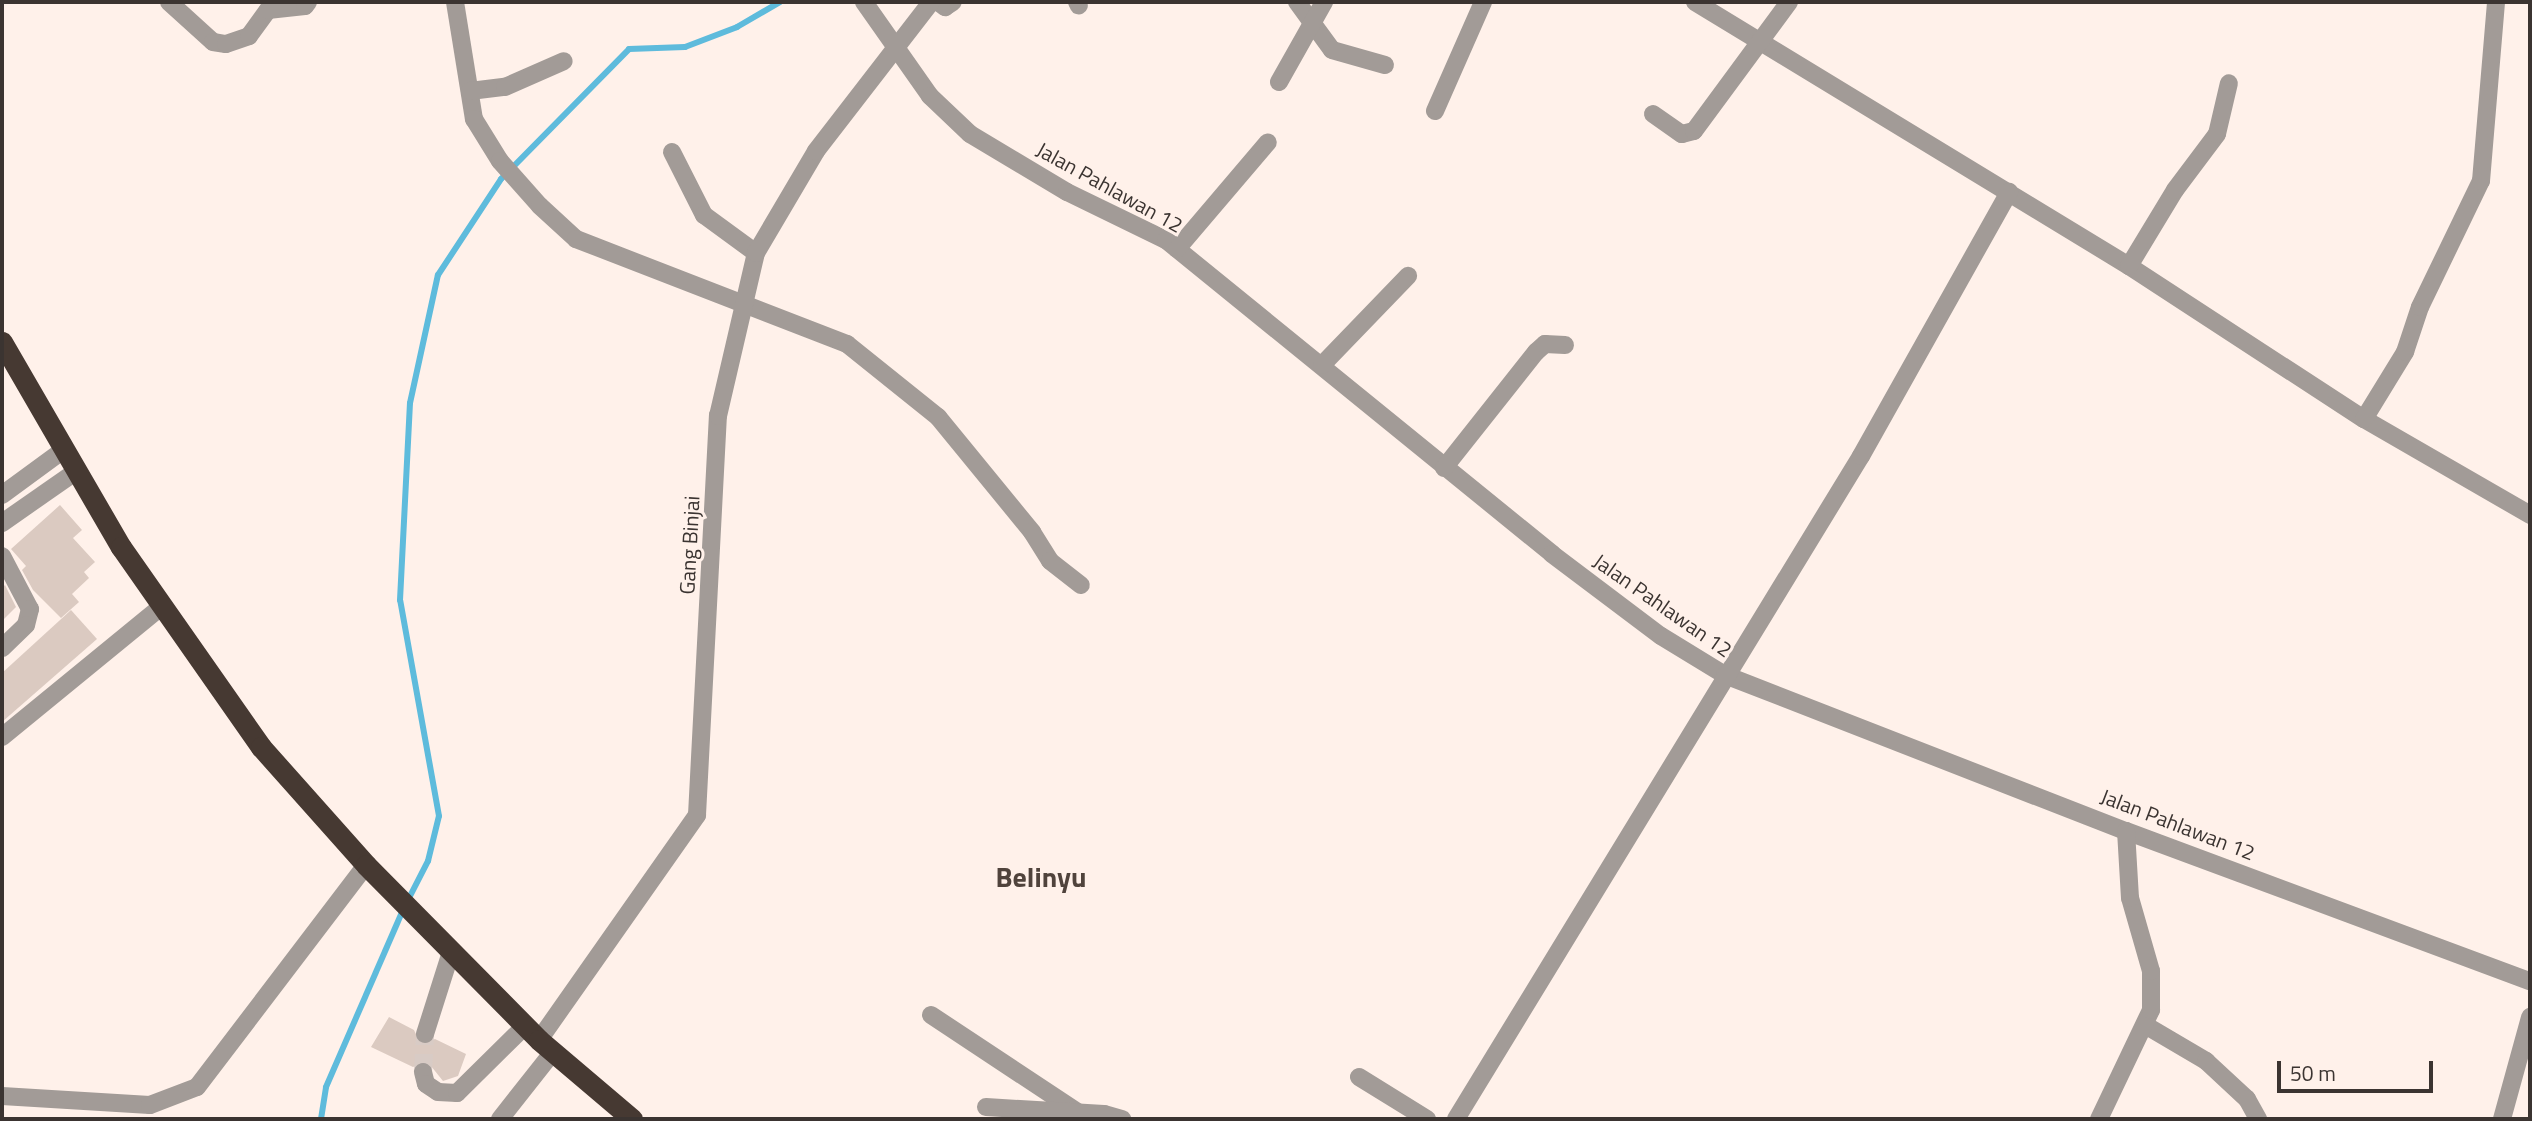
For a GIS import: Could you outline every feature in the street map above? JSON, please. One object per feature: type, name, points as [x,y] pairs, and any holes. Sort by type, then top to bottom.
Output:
[{"type":"highway","points":[[2,342],[62,451],[121,547],[261,747],[413,914],[539,1040],[632,1119]]},
{"type":"street","points":[[169,2],[213,42],[226,44],[249,36],[268,10],[305,6],[308,2]]},
{"type":"street","points":[[455,2],[474,119],[515,178],[576,239],[847,344],[938,417],[1032,531],[1050,561],[1081,585]]},
{"type":"street","name":"Jalan Pahlawan 12","points":[[863,2],[930,96],[970,134],[1177,249],[1322,365],[1444,468],[1661,636],[1725,675],[2126,831],[2530,981]]},
{"type":"street","name":"Gang Binjai","points":[[539,1040],[697,815],[718,416],[756,253],[817,151],[897,51],[930,2]]},
{"type":"street","points":[[938,2],[945,7],[953,2]]},
{"type":"street","points":[[1297,2],[1332,50],[1385,65]]},
{"type":"street","points":[[1279,82],[1324,2]]},
{"type":"street","points":[[1435,111],[1483,2]]},
{"type":"street","points":[[1695,2],[2129,266],[2364,419],[2530,514]]},
{"type":"street","points":[[1653,114],[1682,134],[1695,131],[1789,2]]},
{"type":"street","points":[[2364,419],[2405,352],[2420,307],[2481,181],[2496,2]]},
{"type":"street","points":[[470,91],[505,87],[565,61]]},
{"type":"street","points":[[2129,266],[2175,190],[2217,134],[2229,83]]},
{"type":"street","points":[[1177,249],[1268,142]]},
{"type":"street","points":[[671,152],[704,215],[756,253]]},
{"type":"street","points":[[1456,1119],[1861,456],[2009,192]]},
{"type":"street","points":[[1322,365],[1408,276]]},
{"type":"street","points":[[1444,468],[1536,352],[1545,344],[1565,345]]},
{"type":"street","points":[[2,495],[62,451]]},
{"type":"street","points":[[2,523],[75,472]]},
{"type":"street","points":[[2,556],[30,609],[26,625],[2,648]]},
{"type":"street","points":[[2,737],[163,605]]},
{"type":"street","points":[[2098,1119],[2151,1010],[2151,971],[2130,898],[2126,831]]},
{"type":"street","points":[[2,1096],[150,1105],[197,1087],[366,865]]},
{"type":"street","points":[[425,1034],[451,952]]},
{"type":"street","points":[[931,1015],[1079,1113]]},
{"type":"street","points":[[2502,1119],[2530,1017]]},
{"type":"street","points":[[2145,1025],[2206,1061],[2247,1099],[2258,1119]]},
{"type":"street","points":[[423,1072],[426,1084],[438,1092],[457,1093],[539,1040]]},
{"type":"street","points":[[500,1119],[539,1040]]},
{"type":"street","points":[[1359,1077],[1427,1119]]},
{"type":"street","points":[[986,1107],[1079,1113],[1122,1119]]},
{"type":"building","points":[[60,505],[82,530],[73,538],[95,562],[84,572],[89,578],[72,594],[79,602],[61,618],[33,590],[22,570],[26,566],[11,549]]},
{"type":"building","points":[[5,585],[16,607],[2,621],[2,588]]},
{"type":"building","points":[[71,610],[97,639],[2,722],[2,673]]},
{"type":"building","points":[[389,1017],[414,1030],[421,1045],[435,1039],[466,1054],[458,1076],[443,1081],[427,1061],[413,1067],[371,1047]]},
{"type":"waterway","points":[[408,900],[428,861],[439,816],[400,600],[410,403],[438,275],[501,179],[629,49],[685,47],[737,27],[780,2]]},
{"type":"waterway","points":[[321,1119],[326,1087],[403,910]]},
{"type":"tunnel","points":[[423,1072],[425,1034]]},
{"type":"district","name":"Belinyu","points":[[1041,877]]}]
